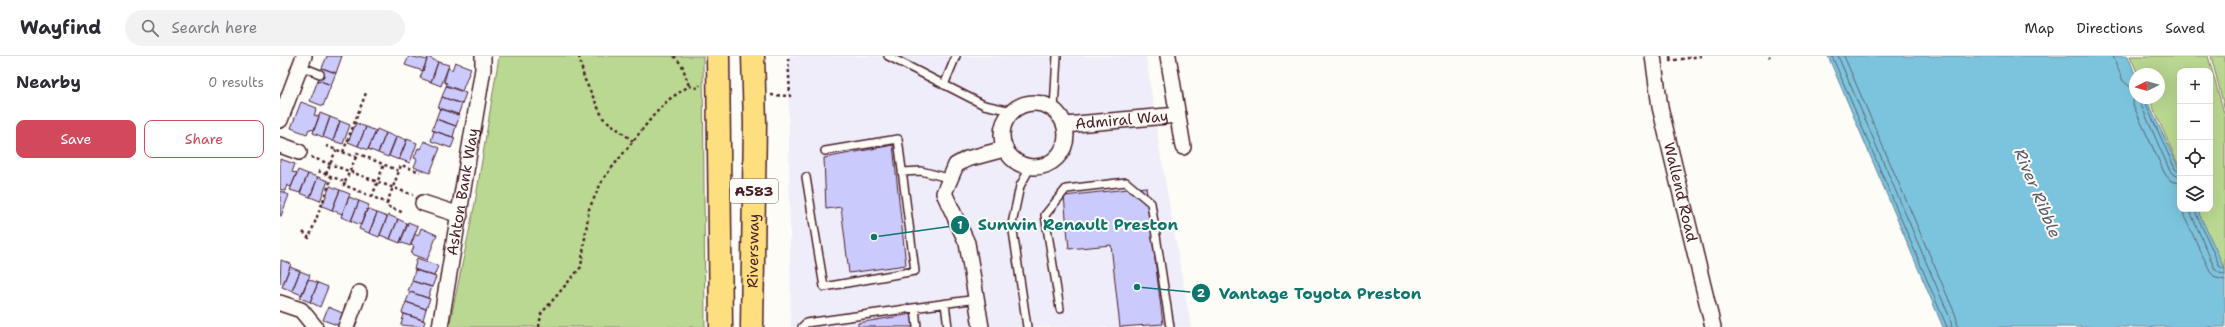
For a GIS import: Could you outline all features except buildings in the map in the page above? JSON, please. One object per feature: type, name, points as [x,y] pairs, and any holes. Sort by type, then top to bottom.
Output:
[{"type":"highway","name":"Riversway","points":[[718,56],[722,327]]},
{"type":"highway","name":"A583","points":[[720,132],[732,98],[732,56]]},
{"type":"highway","name":"Riversway","points":[[752,327],[755,123],[753,56]]},
{"type":"street","name":"Ashton Bank Way","points":[[440,327],[460,215],[483,69],[483,56]]},
{"type":"street","points":[[1168,56],[1183,147]]},
{"type":"street","name":"Wallend Road","points":[[1652,56],[1660,107],[1713,327]]},
{"type":"street","points":[[280,120],[302,61]]},
{"type":"street","name":"Admiral Way","points":[[1012,111],[1022,105],[1033,102],[1044,104],[1054,109],[1065,125],[1066,135],[1064,146],[1059,156],[1050,163],[1030,168]]},
{"type":"street","points":[[1012,111],[1005,120],[1001,136],[1004,149],[1015,162],[1030,168]]},
{"type":"street","name":"Admiral Way","points":[[1065,125],[1178,115]]},
{"type":"street","points":[[280,145],[299,152]]},
{"type":"street","points":[[981,327],[967,243],[944,193],[948,178],[956,165],[967,159],[1004,149]]},
{"type":"street","points":[[423,203],[460,215]]},
{"type":"street","points":[[346,327],[359,292]]},
{"type":"street","points":[[280,303],[301,310],[315,327]]},
{"type":"lane","points":[[888,56],[984,105],[1012,111]]},
{"type":"lane","points":[[944,85],[956,56]]},
{"type":"lane","points":[[1054,109],[1057,56]]},
{"type":"lane","points":[[302,61],[320,74]]},
{"type":"lane","points":[[806,177],[824,287],[915,271],[898,139],[825,151]]},
{"type":"lane","points":[[1027,327],[1012,224],[1020,186],[1030,168]]},
{"type":"lane","points":[[902,172],[922,171],[948,178]]},
{"type":"lane","points":[[1060,309],[1045,215],[1066,189],[1126,182],[1151,203],[1170,327]]},
{"type":"lane","points":[[802,327],[806,323],[977,299]]},
{"type":"lane","points":[[945,304],[948,327]]},
{"type":"lane","points":[[915,308],[917,327]]},
{"type":"lane","points":[[832,319],[833,327]]},
{"type":"path","points":[[579,56],[584,78],[602,118],[633,141]]},
{"type":"path","points":[[674,56],[682,65],[689,86]]},
{"type":"path","points":[[770,95],[790,96],[788,56]]},
{"type":"path","points":[[1670,56],[1671,61],[1701,56]]},
{"type":"path","points":[[539,327],[541,314],[581,267],[589,209],[603,179],[668,100],[689,86],[698,88]]},
{"type":"path","points":[[342,152],[366,93]]},
{"type":"path","points":[[326,146],[356,157]]},
{"type":"path","points":[[326,174],[336,150]]},
{"type":"path","points":[[299,152],[392,187],[413,196],[423,203]]},
{"type":"path","points":[[387,203],[344,185],[349,171],[357,153],[399,171]]},
{"type":"path","points":[[372,196],[384,164]]},
{"type":"path","points":[[404,213],[386,206],[392,187],[401,165],[420,172]]},
{"type":"path","points":[[318,171],[345,182]]},
{"type":"path","points":[[303,232],[309,238],[332,177]]},
{"type":"shaded area","points":[[788,56],[1146,56],[1160,152],[1191,327],[791,327]]},
{"type":"green space","points":[[499,56],[703,56],[705,327],[449,327],[475,203]]},
{"type":"green space","points":[[2130,56],[2208,56],[2211,68],[2177,68],[2177,162],[2152,104],[2165,104],[2165,68],[2135,68]]},
{"type":"green space","points":[[2211,56],[2225,56],[2225,110]]},
{"type":"green space","points":[[2213,74],[2225,117],[2225,276],[2198,212],[2213,212]]},
{"type":"water","name":"River Ribble","points":[[1828,56],[2128,56],[2133,68],[2129,68],[2129,104],[2149,104],[2177,165],[2177,212],[2198,212],[2225,269],[2225,327],[1943,327]]},
{"type":"place","name":"Sunwin Renault Preston","points":[[874,237]]},
{"type":"place","name":"Vantage Toyota Preston","points":[[1137,287]]}]
